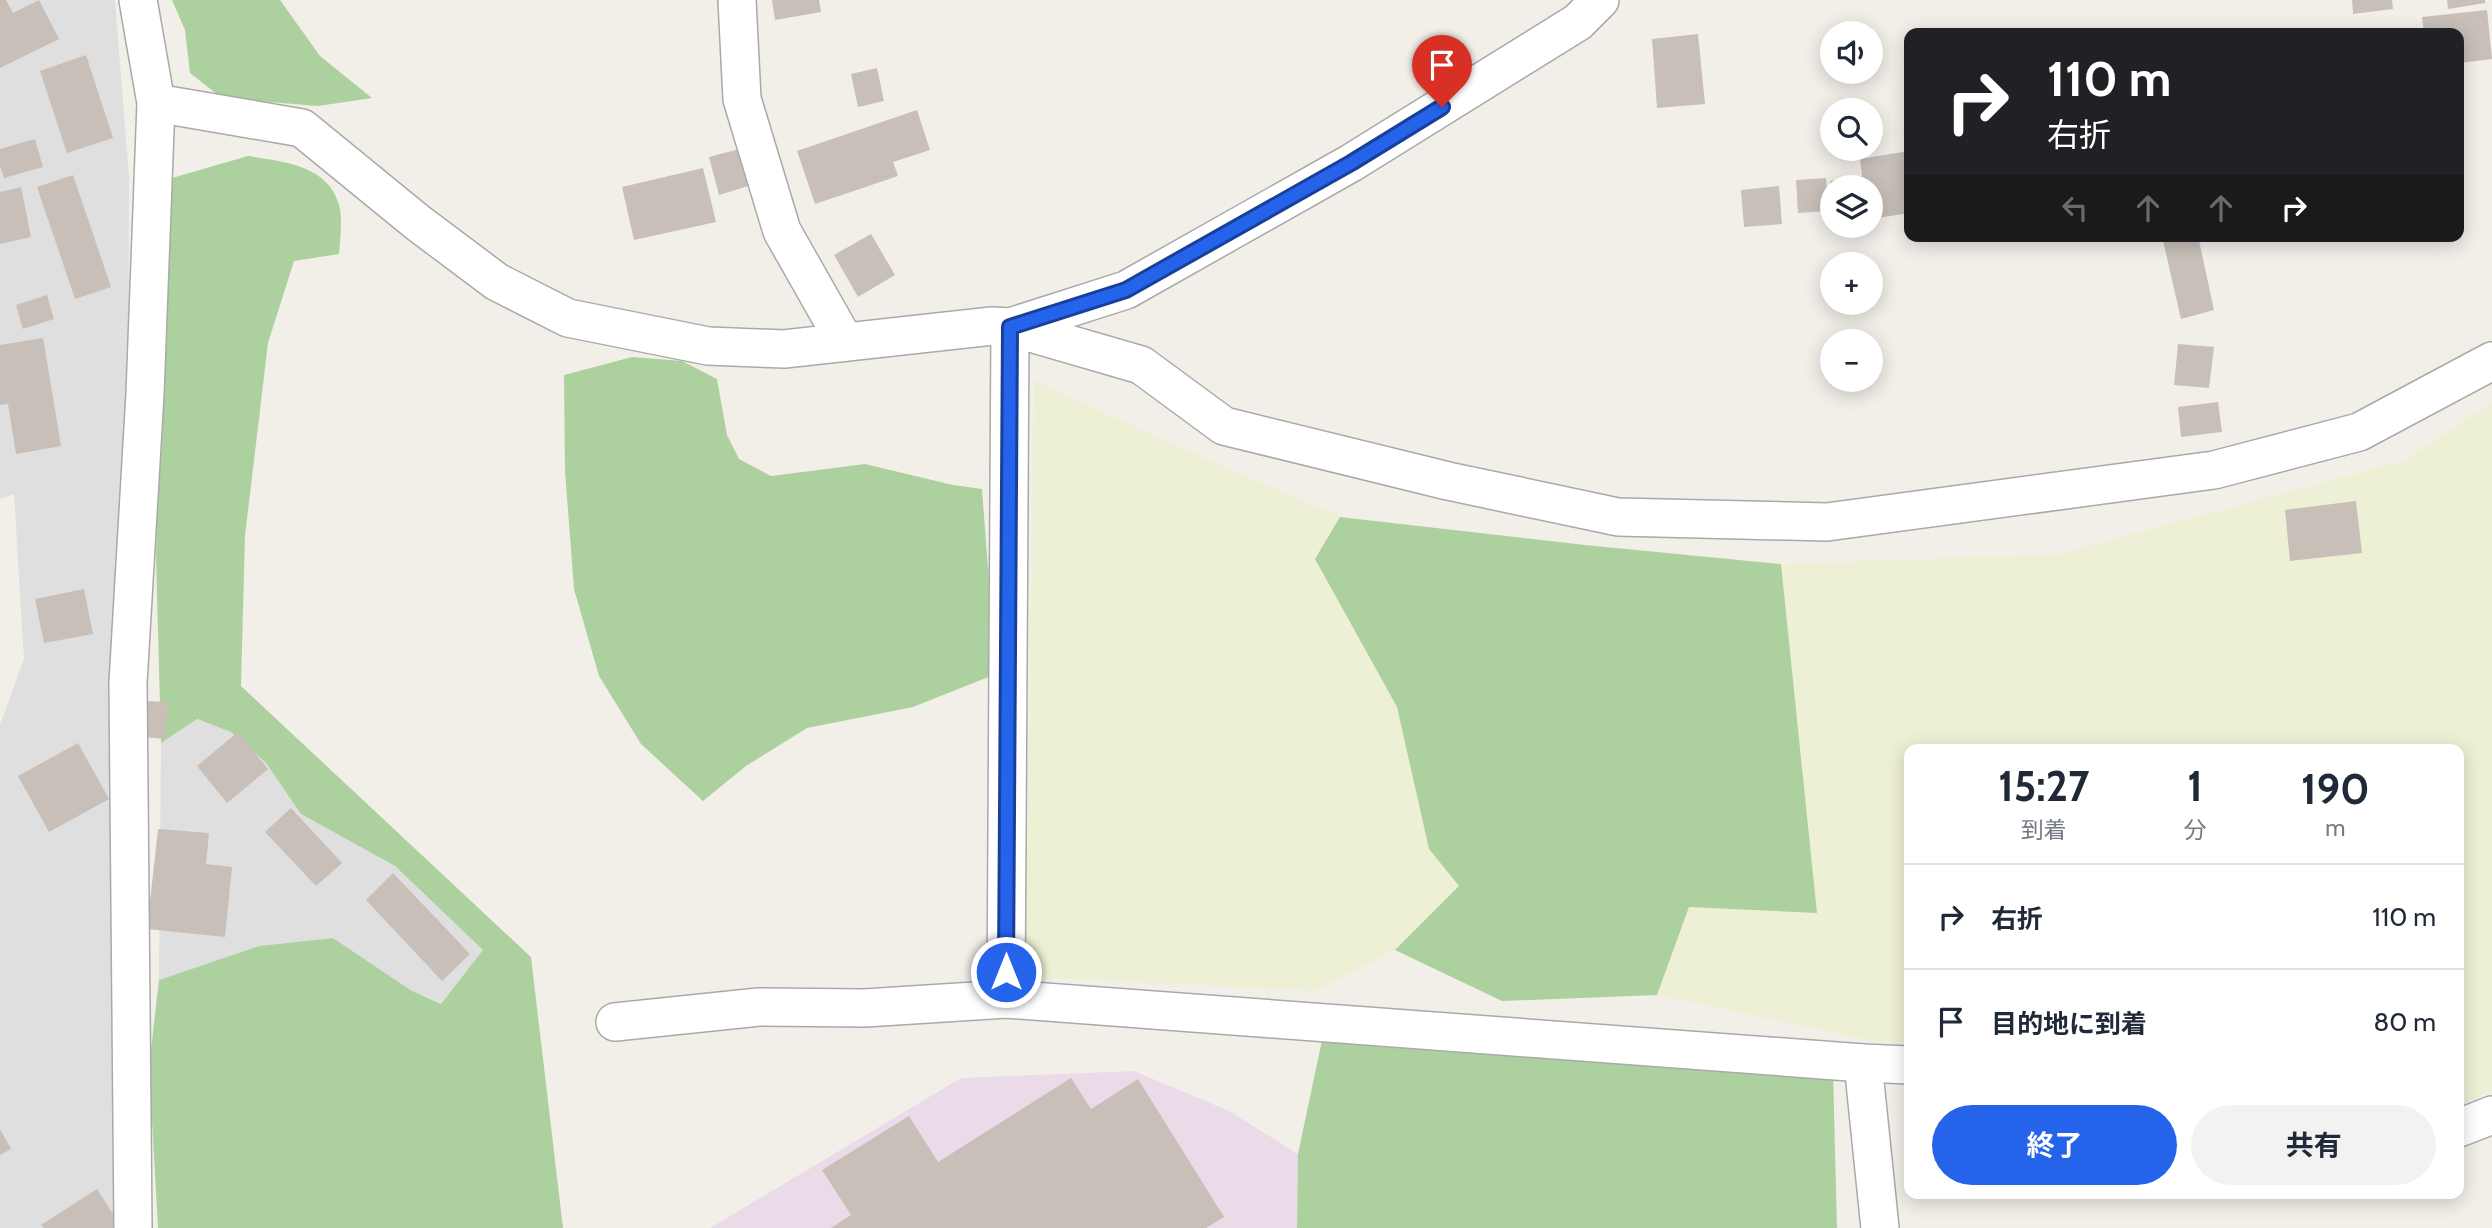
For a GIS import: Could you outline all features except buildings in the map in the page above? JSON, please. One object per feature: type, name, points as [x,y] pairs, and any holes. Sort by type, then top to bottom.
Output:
[{"type":"street","points":[[133,1228],[128,683],[145,394],[156,103],[138,0]]},
{"type":"street","points":[[737,0],[742,99],[782,232],[845,342]]},
{"type":"street","points":[[1010,327],[1126,290],[1351,163],[1578,22],[1600,0]]},
{"type":"street","points":[[156,103],[302,128],[417,222],[497,282],[568,318],[708,346],[784,349],[992,326],[1010,327],[1141,365],[1224,426],[1435,478],[1618,517],[1827,522],[2214,470],[2358,432],[2492,361]]},
{"type":"street","points":[[1006,999],[1010,327]]},
{"type":"street","points":[[615,1022],[759,1007],[864,1008],[1006,999],[1904,1065]]},
{"type":"street","points":[[1863,1063],[1880,1228]]},
{"type":"street","points":[[2464,1126],[2492,1115]]},
{"type":"shaded area","points":[[0,0],[115,0],[129,177],[126,1228],[0,1228],[0,725],[24,659],[14,494],[0,499]]},
{"type":"shaded area","points":[[196,719],[231,732],[266,763],[301,814],[395,866],[484,950],[441,1004],[412,991],[333,938],[259,946],[159,980],[161,743]]},
{"type":"shaded area","points":[[1134,1071],[1229,1111],[1298,1154],[1297,1228],[710,1228],[961,1078]]},
{"type":"green space","points":[[172,0],[280,0],[320,56],[372,98],[318,106],[222,98],[190,73],[185,30]]},
{"type":"green space","points":[[248,156],[289,163],[315,173],[334,192],[341,223],[339,254],[294,261],[268,343],[245,536],[241,686],[531,957],[563,1228],[158,1228],[149,1067],[159,980],[259,946],[333,938],[412,991],[441,1004],[483,950],[395,866],[301,814],[266,763],[231,732],[197,719],[161,743],[156,557],[161,366],[172,178]]},
{"type":"green space","points":[[632,357],[682,361],[717,379],[727,435],[739,459],[771,476],[865,464],[953,485],[982,489],[996,674],[913,707],[807,728],[746,766],[703,801],[641,744],[599,676],[574,589],[565,471],[564,375]]},
{"type":"green space","points":[[1034,380],[1340,517],[1315,560],[1397,707],[1429,849],[1459,886],[1395,950],[1315,991],[1035,977],[1026,935]]},
{"type":"green space","points":[[2492,402],[2492,1091],[2464,1103],[2464,744],[1904,744],[1904,1043],[1874,1041],[1657,995],[1689,906],[1817,912],[1781,564],[2059,554],[2403,461]]},
{"type":"green space","points":[[1340,517],[1781,564],[1817,913],[1689,907],[1657,995],[1502,1001],[1395,950],[1459,886],[1429,849],[1397,707],[1315,559]]},
{"type":"green space","points":[[1322,1040],[1833,1071],[1837,1228],[1297,1228],[1298,1154]]},
{"type":"route","points":[[1006,972],[1010,327],[1126,290],[1351,163],[1442,107]]}]
